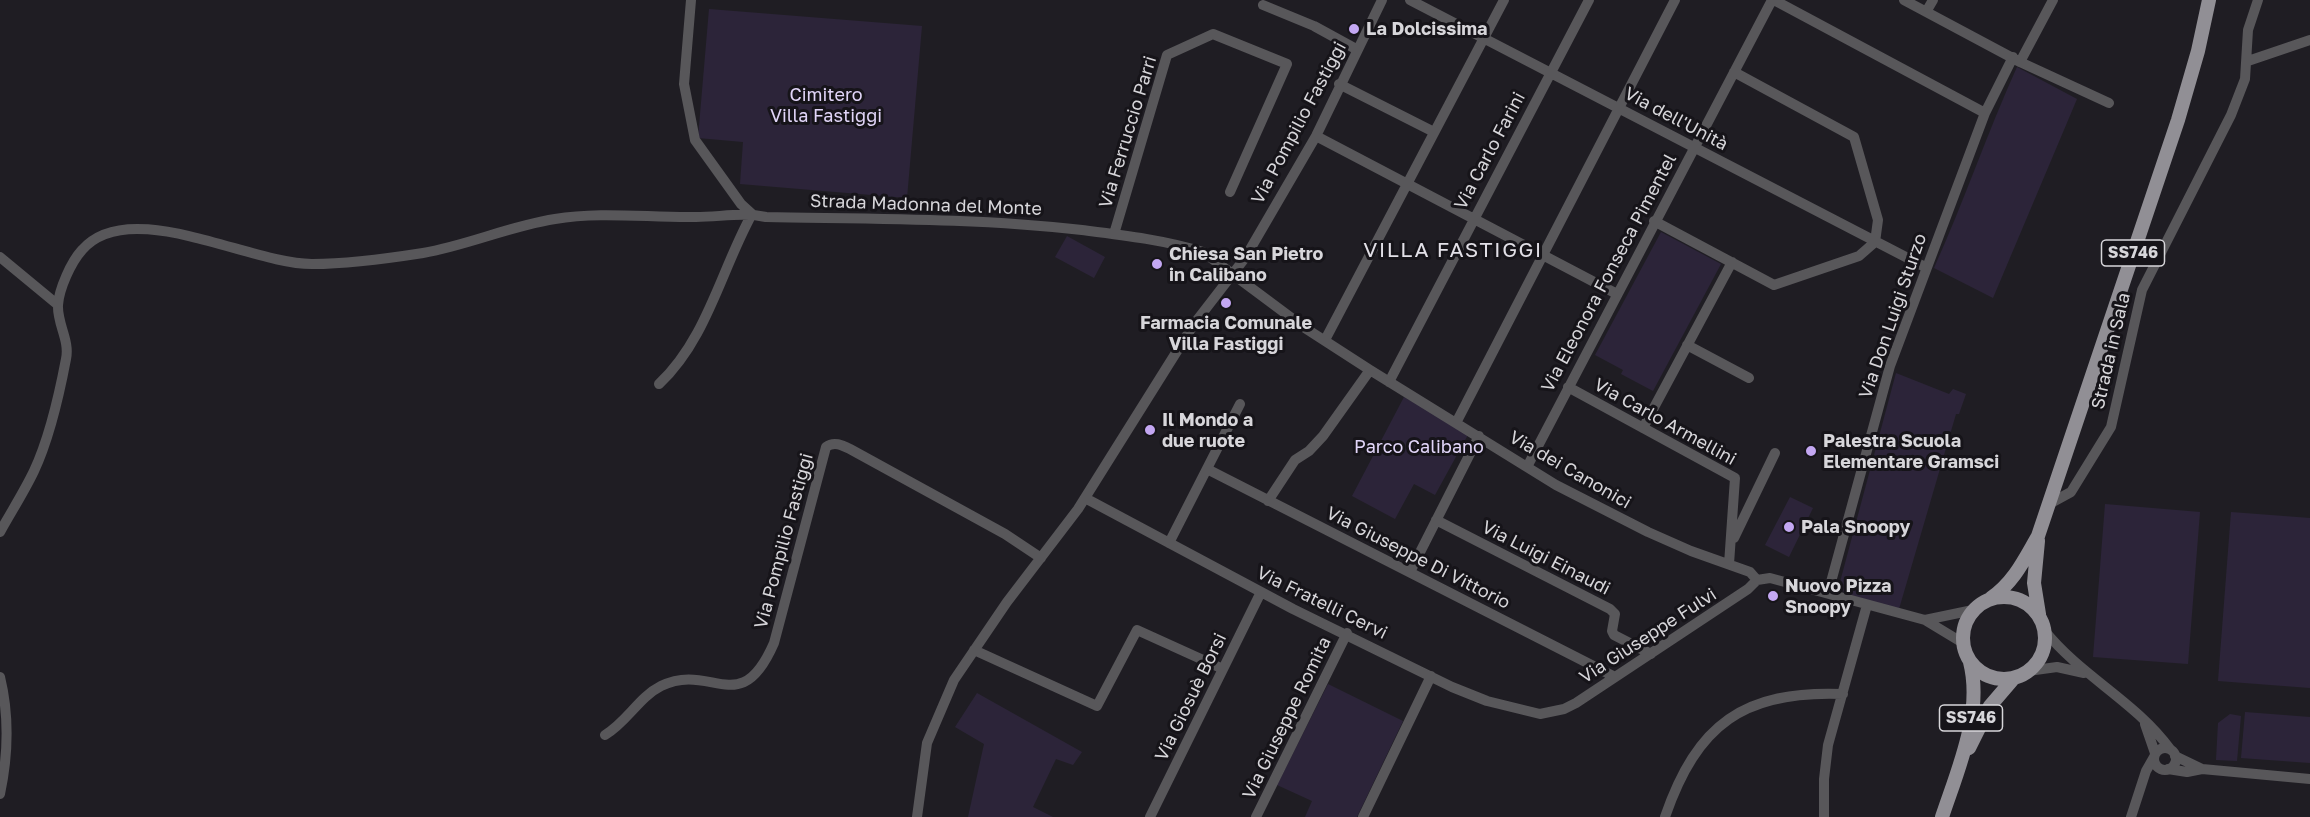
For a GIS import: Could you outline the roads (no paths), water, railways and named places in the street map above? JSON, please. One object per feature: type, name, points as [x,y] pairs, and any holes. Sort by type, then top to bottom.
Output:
[{"type":"main road","name":"SS746","points":[[1973,610],[2005,588],[2038,536],[2178,120],[2198,51],[2209,0]]},
{"type":"main road","name":"SS746","points":[[2038,536],[2034,583],[2045,631]]},
{"type":"main road","points":[[1990,598],[2004,596],[2018,599],[2040,616]]},
{"type":"main road","points":[[1963,644],[1966,620],[1973,610]]},
{"type":"main road","points":[[2028,672],[2042,654],[2045,631]]},
{"type":"main road","name":"SS746","points":[[1942,817],[1957,774],[1975,700],[1975,683],[1963,644]]},
{"type":"main road","name":"SS746","points":[[1970,662],[1989,677],[2014,678],[2028,672]]},
{"type":"main road","name":"SS746","points":[[1957,774],[1990,706],[2014,678]]},
{"type":"street","points":[[659,384],[677,367],[692,347],[739,237],[752,214],[741,204],[695,140],[684,84],[691,0]]},
{"type":"street","name":"Via Pompilio Fastiggi","points":[[917,817],[927,743],[954,680],[1085,498],[1194,324],[1245,258],[1316,136],[1339,84],[1382,0]]},
{"type":"street","name":"Via dell'Unità","points":[[1410,0],[1619,106],[1925,267]]},
{"type":"street","points":[[1325,340],[1504,0]]},
{"type":"street","name":"Via Carlo Farini","points":[[1389,382],[1589,0]]},
{"type":"street","points":[[1457,421],[1675,0]]},
{"type":"street","points":[[1773,0],[1985,113]]},
{"type":"street","name":"Via Eleonora Fonseca Pimentel","points":[[1527,467],[1654,220],[1773,0]]},
{"type":"street","points":[[1904,0],[2017,59],[2109,103]]},
{"type":"street","points":[[1926,12],[1933,0]]},
{"type":"street","name":"Via Don Luigi Sturzo","points":[[1828,593],[1890,366],[1925,267],[1985,113],[2053,0]]},
{"type":"street","name":"Strada in Sala","points":[[2049,504],[2071,492],[2111,427],[2142,290],[2220,140],[2245,79],[2248,61],[2246,46],[2248,30],[2258,0]]},
{"type":"street","points":[[1263,5],[1314,26],[1356,49]]},
{"type":"street","name":"Via Ferruccio Parri","points":[[1114,234],[1167,55],[1213,34],[1287,64],[1230,192]]},
{"type":"street","points":[[2248,61],[2310,40]]},
{"type":"street","points":[[1654,220],[1774,285],[1858,256],[1875,242],[1878,220],[1854,137],[1734,72]]},
{"type":"street","points":[[1339,84],[1434,132]]},
{"type":"street","points":[[1316,136],[1617,294]]},
{"type":"street","name":"Strada Madonna del Monte","points":[[58,304],[65,282],[81,251],[94,239],[112,231],[136,228],[172,232],[278,261],[313,264],[424,253],[555,219],[698,218],[752,214],[766,217],[1009,221],[1114,234],[1203,252],[1232,274]]},
{"type":"street","points":[[0,257],[58,304],[66,334],[67,357],[47,437],[35,470],[0,532]]},
{"type":"street","points":[[1643,429],[1731,262]]},
{"type":"street","name":"Via dei Canonici","points":[[1232,274],[1389,382],[1457,421],[1527,467],[1648,532],[1691,551],[1750,572],[1757,580],[1770,578],[1925,620],[1963,644]]},
{"type":"street","points":[[1687,345],[1749,378]]},
{"type":"street","points":[[1268,501],[1295,460],[1309,451],[1323,436],[1370,370]]},
{"type":"street","name":"Via Carlo Armellini","points":[[1568,387],[1735,477],[1729,564]]},
{"type":"street","points":[[1169,543],[1240,404]]},
{"type":"street","points":[[1410,572],[1479,436]]},
{"type":"street","name":"Via Pompilio Fastiggi","points":[[605,735],[615,729],[643,699],[661,686],[679,680],[733,684],[745,682],[756,676],[764,666],[774,643],[826,447],[829,445],[840,445],[850,449],[1005,534],[1041,558]]},
{"type":"street","points":[[1731,544],[1774,453]]},
{"type":"street","name":"Via Giuseppe Di Vittorio","points":[[1207,469],[1616,677]]},
{"type":"street","name":"Via Fratelli Cervi","points":[[1085,498],[1261,592],[1431,676],[1487,700],[1540,714],[1552,713]]},
{"type":"street","name":"Via Luigi Einaudi","points":[[1436,520],[1610,609],[1615,614],[1612,631],[1614,634],[1651,654]]},
{"type":"street","name":"Via Giuseppe Fulvi","points":[[1552,713],[1570,706],[1616,677],[1748,590],[1757,580]]},
{"type":"street","name":"Via Giosuè Borsi","points":[[1150,817],[1261,592]]},
{"type":"street","points":[[1824,817],[1825,763],[1833,723],[1867,605]]},
{"type":"street","name":"Via dei Canonici","points":[[1925,620],[1973,610]]},
{"type":"street","points":[[974,650],[1097,706],[1137,630],[1223,669]]},
{"type":"street","points":[[2045,631],[2062,652],[2143,718],[2173,752],[2174,764],[2141,788]]},
{"type":"street","name":"Via Giuseppe Romita","points":[[1256,817],[1347,633]]},
{"type":"street","points":[[2028,672],[2057,668],[2090,675]]},
{"type":"street","points":[[1363,817],[1431,676]]},
{"type":"street","points":[[0,677],[4,696],[6,766],[0,794]]},
{"type":"street","points":[[1665,817],[1686,764],[1712,732],[1730,718],[1775,698],[1797,694],[1843,694]]},
{"type":"street","points":[[2143,718],[2156,765],[2166,770],[2187,772],[2202,770],[2310,779]]},
{"type":"street","points":[[2131,817],[2154,755],[2162,748],[2202,770]]},
{"type":"place","name":"La Dolcissima","points":[[1354,29]]},
{"type":"place","name":"Chiesa San Pietro in Calibano","points":[[1157,264]]},
{"type":"place","name":"Farmacia Comunale Villa Fastiggi","points":[[1226,303]]},
{"type":"place","name":"Il Mondo a due ruote","points":[[1150,430]]},
{"type":"place","name":"Palestra Scuola Elementare Gramsci","points":[[1811,451]]},
{"type":"place","name":"Pala Snoopy","points":[[1789,527]]},
{"type":"place","name":"Nuovo Pizza Snoopy","points":[[1773,596]]},
{"type":"district","name":"VILLA FASTIGGI","points":[[1453,250]]},
{"type":"park label","name":"Cimitero Villa Fastiggi","points":[[826,106]]},
{"type":"park label","name":"Parco Calibano","points":[[1419,447]]}]
